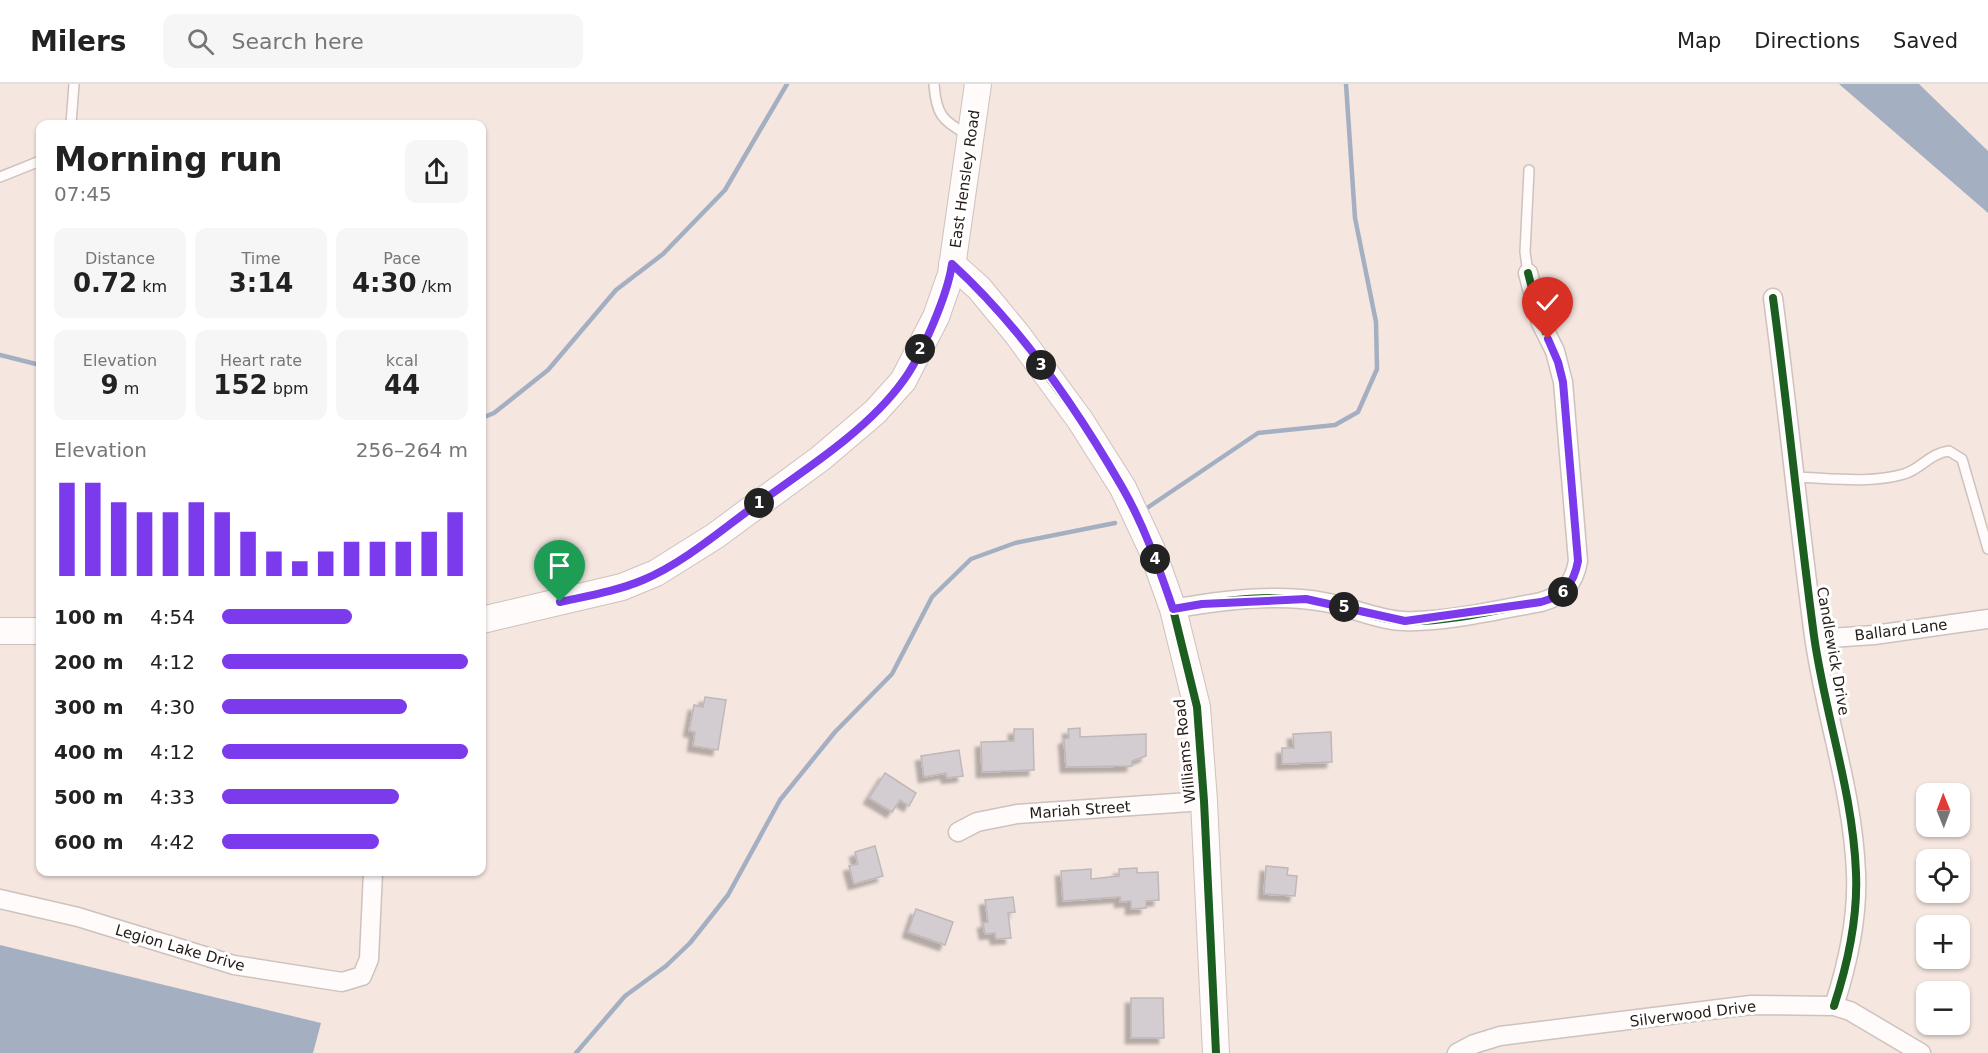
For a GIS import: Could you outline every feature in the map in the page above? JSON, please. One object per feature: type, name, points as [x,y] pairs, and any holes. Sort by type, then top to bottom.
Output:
[{"type":"street","name":"East Hensley Road","points":[[486,619],[643,580],[714,536],[821,458],[875,412],[903,381],[936,317],[952,264],[978,84]]},
{"type":"street","name":"Williams Road","points":[[952,264],[979,288],[1017,334],[1123,488],[1152,550],[1173,609],[1197,707],[1204,801],[1216,1053]]},
{"type":"street","points":[[1173,609],[1243,600],[1306,599],[1384,618],[1420,621],[1541,602],[1555,598],[1567,590],[1576,573],[1578,561],[1563,382],[1555,351],[1540,323],[1528,273]]},
{"type":"street","name":"Candlewick Drive","points":[[1773,298],[1815,639],[1849,807],[1856,873],[1854,919],[1847,965],[1834,1006]]},
{"type":"street","name":"Ballard Lane","points":[[1815,639],[1874,634],[1988,619]]},
{"type":"street","points":[[0,631],[36,632]]},
{"type":"street","name":"Mariah Street","points":[[958,832],[977,822],[1017,814],[1204,801]]},
{"type":"street","name":"Legion Lake Drive","points":[[0,899],[78,918],[234,965],[342,982],[362,976],[369,960],[373,876]]},
{"type":"street","name":"Silverwood Drive","points":[[1457,1053],[1474,1044],[1500,1036],[1751,1005],[1834,1006],[1850,1011],[1921,1053]]},
{"type":"lane","points":[[71,120],[74,84]]},
{"type":"lane","points":[[934,84],[935,104],[946,123],[972,137]]},
{"type":"lane","points":[[0,177],[36,163]]},
{"type":"lane","points":[[1528,273],[1525,252],[1529,170]]},
{"type":"lane","points":[[1795,477],[1873,479],[1906,474],[1939,452],[1949,451],[1962,459],[1988,549]]},
{"type":"water","points":[[1839,84],[1919,84],[1988,151],[1988,213]]},
{"type":"water","points":[[0,945],[321,1023],[313,1053],[0,1053]]},
{"type":"building","points":[[705,697],[726,700],[718,750],[693,746],[695,732],[689,731],[694,705],[703,707]]},
{"type":"building","points":[[1080,728],[1080,737],[1146,734],[1146,756],[1132,761],[1132,766],[1066,767],[1064,739],[1069,738],[1068,729]]},
{"type":"building","points":[[1014,729],[1033,729],[1034,770],[982,772],[981,742],[1014,741]]},
{"type":"building","points":[[1331,732],[1332,762],[1282,764],[1282,748],[1294,748],[1293,734]]},
{"type":"building","points":[[959,750],[963,776],[947,778],[946,773],[924,777],[921,756]]},
{"type":"building","points":[[885,773],[916,793],[909,806],[900,800],[892,812],[869,798]]},
{"type":"building","points":[[875,846],[883,876],[854,884],[849,866],[858,864],[855,852]]},
{"type":"building","points":[[1266,866],[1288,868],[1287,875],[1297,876],[1295,896],[1264,894]]},
{"type":"building","points":[[1137,868],[1137,873],[1158,872],[1159,900],[1146,901],[1146,908],[1131,909],[1131,901],[1120,902],[1120,897],[1063,901],[1061,871],[1091,869],[1091,879],[1119,876],[1119,869]]},
{"type":"building","points":[[1013,897],[1015,912],[1008,913],[1011,938],[996,939],[995,933],[985,934],[983,923],[988,922],[985,900]]},
{"type":"building","points":[[916,909],[953,922],[945,945],[908,932]]},
{"type":"building","points":[[1131,998],[1163,998],[1164,1038],[1131,1038]]},
{"type":"waterway","points":[[486,416],[494,413],[548,370],[616,290],[663,254],[725,190],[787,84]]},
{"type":"waterway","points":[[1147,508],[1258,433],[1335,425],[1358,412],[1377,369],[1376,322],[1355,218],[1346,84]]},
{"type":"waterway","points":[[0,355],[36,364]]},
{"type":"waterway","points":[[576,1053],[625,996],[666,966],[690,943],[728,895],[780,800],[835,732],[892,674],[932,597],[971,559],[1015,543],[1115,523]]},
{"type":"cycle path","points":[[952,264],[979,288],[1017,334],[1080,420],[1123,488],[1152,550],[1173,609],[1197,707],[1204,801],[1216,1053]]},
{"type":"cycle path","points":[[1173,609],[1229,600],[1287,598],[1324,602],[1394,620],[1419,621],[1472,615],[1541,602],[1556,596],[1566,588],[1574,576],[1578,561],[1563,382],[1555,351],[1541,323],[1528,273]]},
{"type":"cycle path","points":[[1773,298],[1814,636],[1854,843],[1856,873],[1854,924],[1848,957],[1834,1006]]},
{"type":"route","points":[[560,602],[622,587],[656,573],[714,536],[821,458],[875,412],[903,381],[936,317],[951,274],[952,264],[979,288],[1017,334],[1080,420],[1123,488],[1152,550],[1173,609],[1202,604],[1279,598],[1306,599],[1326,602],[1384,618],[1420,621],[1541,602],[1555,598],[1567,590],[1576,573],[1578,561],[1570,488],[1569,429],[1563,382],[1555,351],[1548,339]]}]
